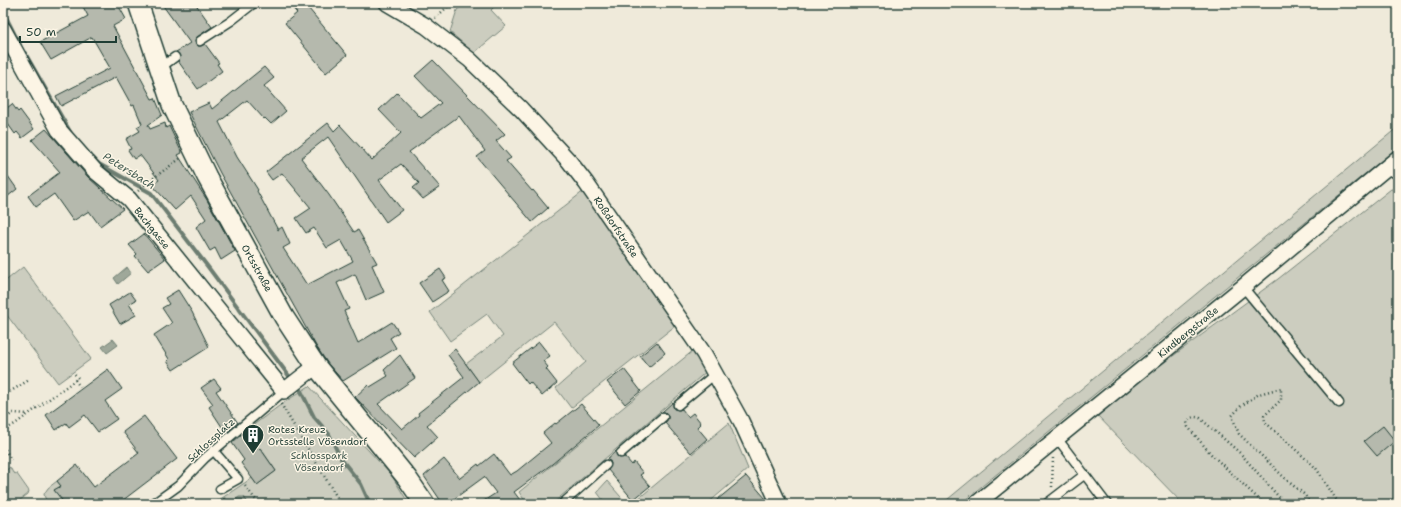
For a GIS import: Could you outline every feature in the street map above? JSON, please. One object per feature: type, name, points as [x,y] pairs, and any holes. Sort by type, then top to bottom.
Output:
[{"type":"street","name":"Ortsstraße","points":[[138,3],[168,62],[172,105],[193,150],[284,317],[316,366],[407,478],[425,504]]},
{"type":"street","name":"Roßdorfstraße","points":[[387,3],[426,26],[470,60],[521,109],[569,161],[586,183],[704,354],[741,421],[779,504]]},
{"type":"street","name":"Bachgasse","points":[[3,30],[59,130],[95,171],[129,199],[280,394]]},
{"type":"street","name":"Kindbergstraße","points":[[976,504],[1243,287],[1398,158]]},
{"type":"street","points":[[280,394],[316,366]]},
{"type":"lane","points":[[200,41],[231,21],[254,3]]},
{"type":"lane","points":[[1384,169],[1398,174]]},
{"type":"lane","points":[[1243,287],[1340,404]]},
{"type":"lane","points":[[678,405],[715,374]]},
{"type":"lane","name":"Schlossplatz","points":[[155,504],[178,486],[214,450],[280,394]]},
{"type":"lane","points":[[621,453],[663,417]]},
{"type":"lane","points":[[1057,438],[1107,504]]},
{"type":"lane","points":[[214,450],[238,479],[220,489]]},
{"type":"lane","points":[[562,504],[606,465]]},
{"type":"lane","points":[[1049,502],[1084,475]]},
{"type":"path","points":[[444,10],[452,3]]},
{"type":"path","points":[[140,189],[193,150]]},
{"type":"path","points":[[3,431],[78,378],[73,372]]},
{"type":"path","points":[[3,396],[29,380]]},
{"type":"path","points":[[75,380],[81,388]]},
{"type":"path","points":[[1310,504],[1305,495],[1290,483],[1239,434],[1232,416],[1240,406],[1260,394],[1281,388],[1281,400],[1264,416],[1265,422],[1316,468],[1339,504]]},
{"type":"path","points":[[280,394],[341,504]]},
{"type":"path","points":[[4,418],[13,413],[29,414]]},
{"type":"path","points":[[1264,504],[1211,454],[1188,427],[1187,422],[1190,418],[1195,416],[1200,418],[1240,453],[1285,504]]},
{"type":"path","points":[[1049,502],[1053,457],[1057,438]]},
{"type":"path","points":[[3,446],[10,460]]},
{"type":"path","points":[[238,479],[259,504]]},
{"type":"path","points":[[223,497],[226,504]]},
{"type":"green space","points":[[465,3],[498,3],[491,10],[506,26],[474,53],[450,32],[457,10]]},
{"type":"green space","points":[[1398,127],[1398,147],[960,504],[942,504]]},
{"type":"green space","points":[[1391,189],[1398,190],[1398,504],[1183,504],[1095,413],[1278,279]]},
{"type":"green space","points":[[585,190],[675,326],[571,408],[556,388],[586,362],[554,322],[479,382],[466,364],[503,336],[487,314],[450,341],[430,312]]},
{"type":"green space","points":[[23,267],[91,359],[58,383],[3,310],[3,283]]},
{"type":"green space","points":[[694,350],[707,371],[552,504],[527,504],[519,492]]},
{"type":"green space","name":"Schlosspark Vösendorf","points":[[309,386],[392,476],[409,504],[213,504],[252,478],[257,485],[276,471],[261,449],[258,450],[244,432]]},
{"type":"green space","points":[[729,423],[748,469],[707,504],[632,504]]},
{"type":"green space","points":[[10,467],[13,473],[17,474],[29,491],[28,494],[15,504],[3,504],[3,473]]},
{"type":"green space","points":[[57,481],[61,486],[54,490],[63,501],[58,504],[49,504],[44,494],[48,488]]},
{"type":"green space","points":[[607,481],[627,504],[606,504],[597,492]]},
{"type":"shaded area","points":[[127,267],[131,273],[118,284],[114,278]]},
{"type":"shaded area","points":[[113,339],[118,345],[107,353],[102,347]]},
{"type":"shaded area","points":[[239,497],[244,497],[249,504],[234,504],[235,500]]},
{"type":"building","points":[[81,3],[117,3],[126,19],[113,26],[152,99],[155,98],[162,115],[148,125],[150,129],[165,123],[166,128],[169,126],[182,153],[178,155],[207,200],[235,251],[221,260],[215,248],[210,251],[196,227],[206,219],[191,196],[175,210],[152,185],[159,180],[140,155],[134,159],[128,150],[131,149],[126,139],[140,131],[137,127],[142,124],[134,105],[132,106],[116,77],[61,106],[56,96],[110,68],[92,37],[51,60],[40,42],[88,16]]},
{"type":"building","points":[[161,3],[195,3],[212,27],[197,37],[195,42],[198,46],[205,44],[219,63],[217,64],[222,71],[198,89],[178,61],[180,56],[176,52],[190,43]]},
{"type":"building","points":[[288,3],[304,3],[347,55],[326,73],[285,23],[297,13]]},
{"type":"building","points":[[433,60],[505,134],[496,141],[511,158],[506,161],[548,208],[532,222],[477,157],[485,151],[459,116],[409,152],[440,187],[423,199],[413,188],[419,183],[401,164],[379,180],[402,210],[386,222],[328,137],[301,158],[329,195],[354,232],[358,230],[377,263],[372,265],[384,292],[366,300],[355,274],[337,283],[349,309],[344,311],[358,343],[392,322],[399,332],[390,338],[396,348],[343,381],[328,364],[316,346],[220,173],[189,112],[209,103],[212,109],[264,67],[274,78],[264,86],[286,111],[271,124],[265,118],[264,119],[247,100],[219,122],[237,157],[258,190],[257,191],[278,230],[282,227],[290,244],[283,248],[307,285],[353,261],[341,240],[327,248],[314,228],[306,233],[296,218],[311,208],[282,173],[272,180],[266,172],[328,123],[334,131],[340,125],[372,160],[401,133],[379,110],[397,93],[421,118],[441,103],[415,76]]},
{"type":"building","points":[[12,104],[18,112],[20,110],[34,129],[22,138],[17,132],[15,134],[3,117],[3,111]]},
{"type":"building","points":[[46,129],[88,177],[123,209],[100,226],[89,211],[73,221],[54,194],[36,207],[28,196],[60,172],[32,140]]},
{"type":"building","points":[[3,169],[17,189],[7,197],[3,191]]},
{"type":"building","points":[[144,234],[165,259],[148,271],[135,256],[137,254],[129,245]]},
{"type":"building","points":[[440,269],[446,278],[442,280],[449,291],[432,302],[419,283]]},
{"type":"building","points":[[178,290],[192,312],[209,347],[173,370],[167,361],[169,359],[154,335],[172,323],[162,308],[169,304],[165,298]]},
{"type":"building","points":[[130,292],[136,300],[129,304],[136,315],[120,324],[109,305]]},
{"type":"building","points":[[539,342],[550,356],[543,361],[548,367],[546,369],[557,383],[542,396],[530,382],[528,384],[512,363]]},
{"type":"building","points":[[657,342],[665,353],[649,367],[640,356]]},
{"type":"building","points":[[455,349],[479,382],[427,425],[438,437],[414,458],[355,397],[368,385],[370,387],[388,376],[384,370],[400,355],[415,378],[378,404],[402,429],[419,415],[418,413],[464,377],[448,355]]},
{"type":"building","points":[[108,369],[122,389],[105,401],[117,419],[98,432],[85,415],[69,427],[66,423],[56,430],[46,415]]},
{"type":"building","points":[[624,369],[641,391],[625,404],[607,382]]},
{"type":"building","points":[[214,379],[221,388],[216,391],[238,423],[226,433],[209,407],[213,404],[201,388]]},
{"type":"building","points":[[673,402],[674,409],[682,409],[688,417],[693,413],[701,423],[697,427],[707,439],[691,453],[665,423],[668,416],[665,412],[662,412]]},
{"type":"building","points":[[581,404],[599,425],[552,464],[514,492],[523,504],[479,504],[496,493],[484,477],[447,504],[443,504],[424,476],[444,459],[460,478],[494,454],[510,475],[551,443],[543,433]]},
{"type":"building","points":[[144,416],[177,459],[118,504],[65,504],[54,490],[61,486],[57,481],[77,465],[94,487],[139,453],[123,432]]},
{"type":"building","points":[[1383,426],[1395,441],[1377,456],[1364,441]]},
{"type":"building","name":"Rotes Kreuz Ortsstelle Vösendorf","points":[[244,432],[258,450],[260,448],[276,471],[257,485],[241,463],[244,460],[232,443]]},
{"type":"building","points":[[616,451],[619,458],[625,457],[632,465],[634,462],[643,473],[640,475],[650,486],[633,500],[608,470],[611,464],[610,461],[606,460]]},
{"type":"building","points":[[746,476],[766,499],[761,504],[712,504]]},
{"type":"waterway","name":"Petersbach","points":[[3,11],[20,45]]},
{"type":"waterway","name":"Petersbach","points":[[25,53],[72,135]]},
{"type":"waterway","name":"Petersbach","points":[[93,158],[99,164],[151,193],[289,376]]},
{"type":"waterway","name":"Petersbach","points":[[301,391],[314,417],[329,434],[341,459],[361,484],[370,504]]},
{"type":"place","name":"Rotes Kreuz Ortsstelle Vösendorf","points":[[253,454]]}]
